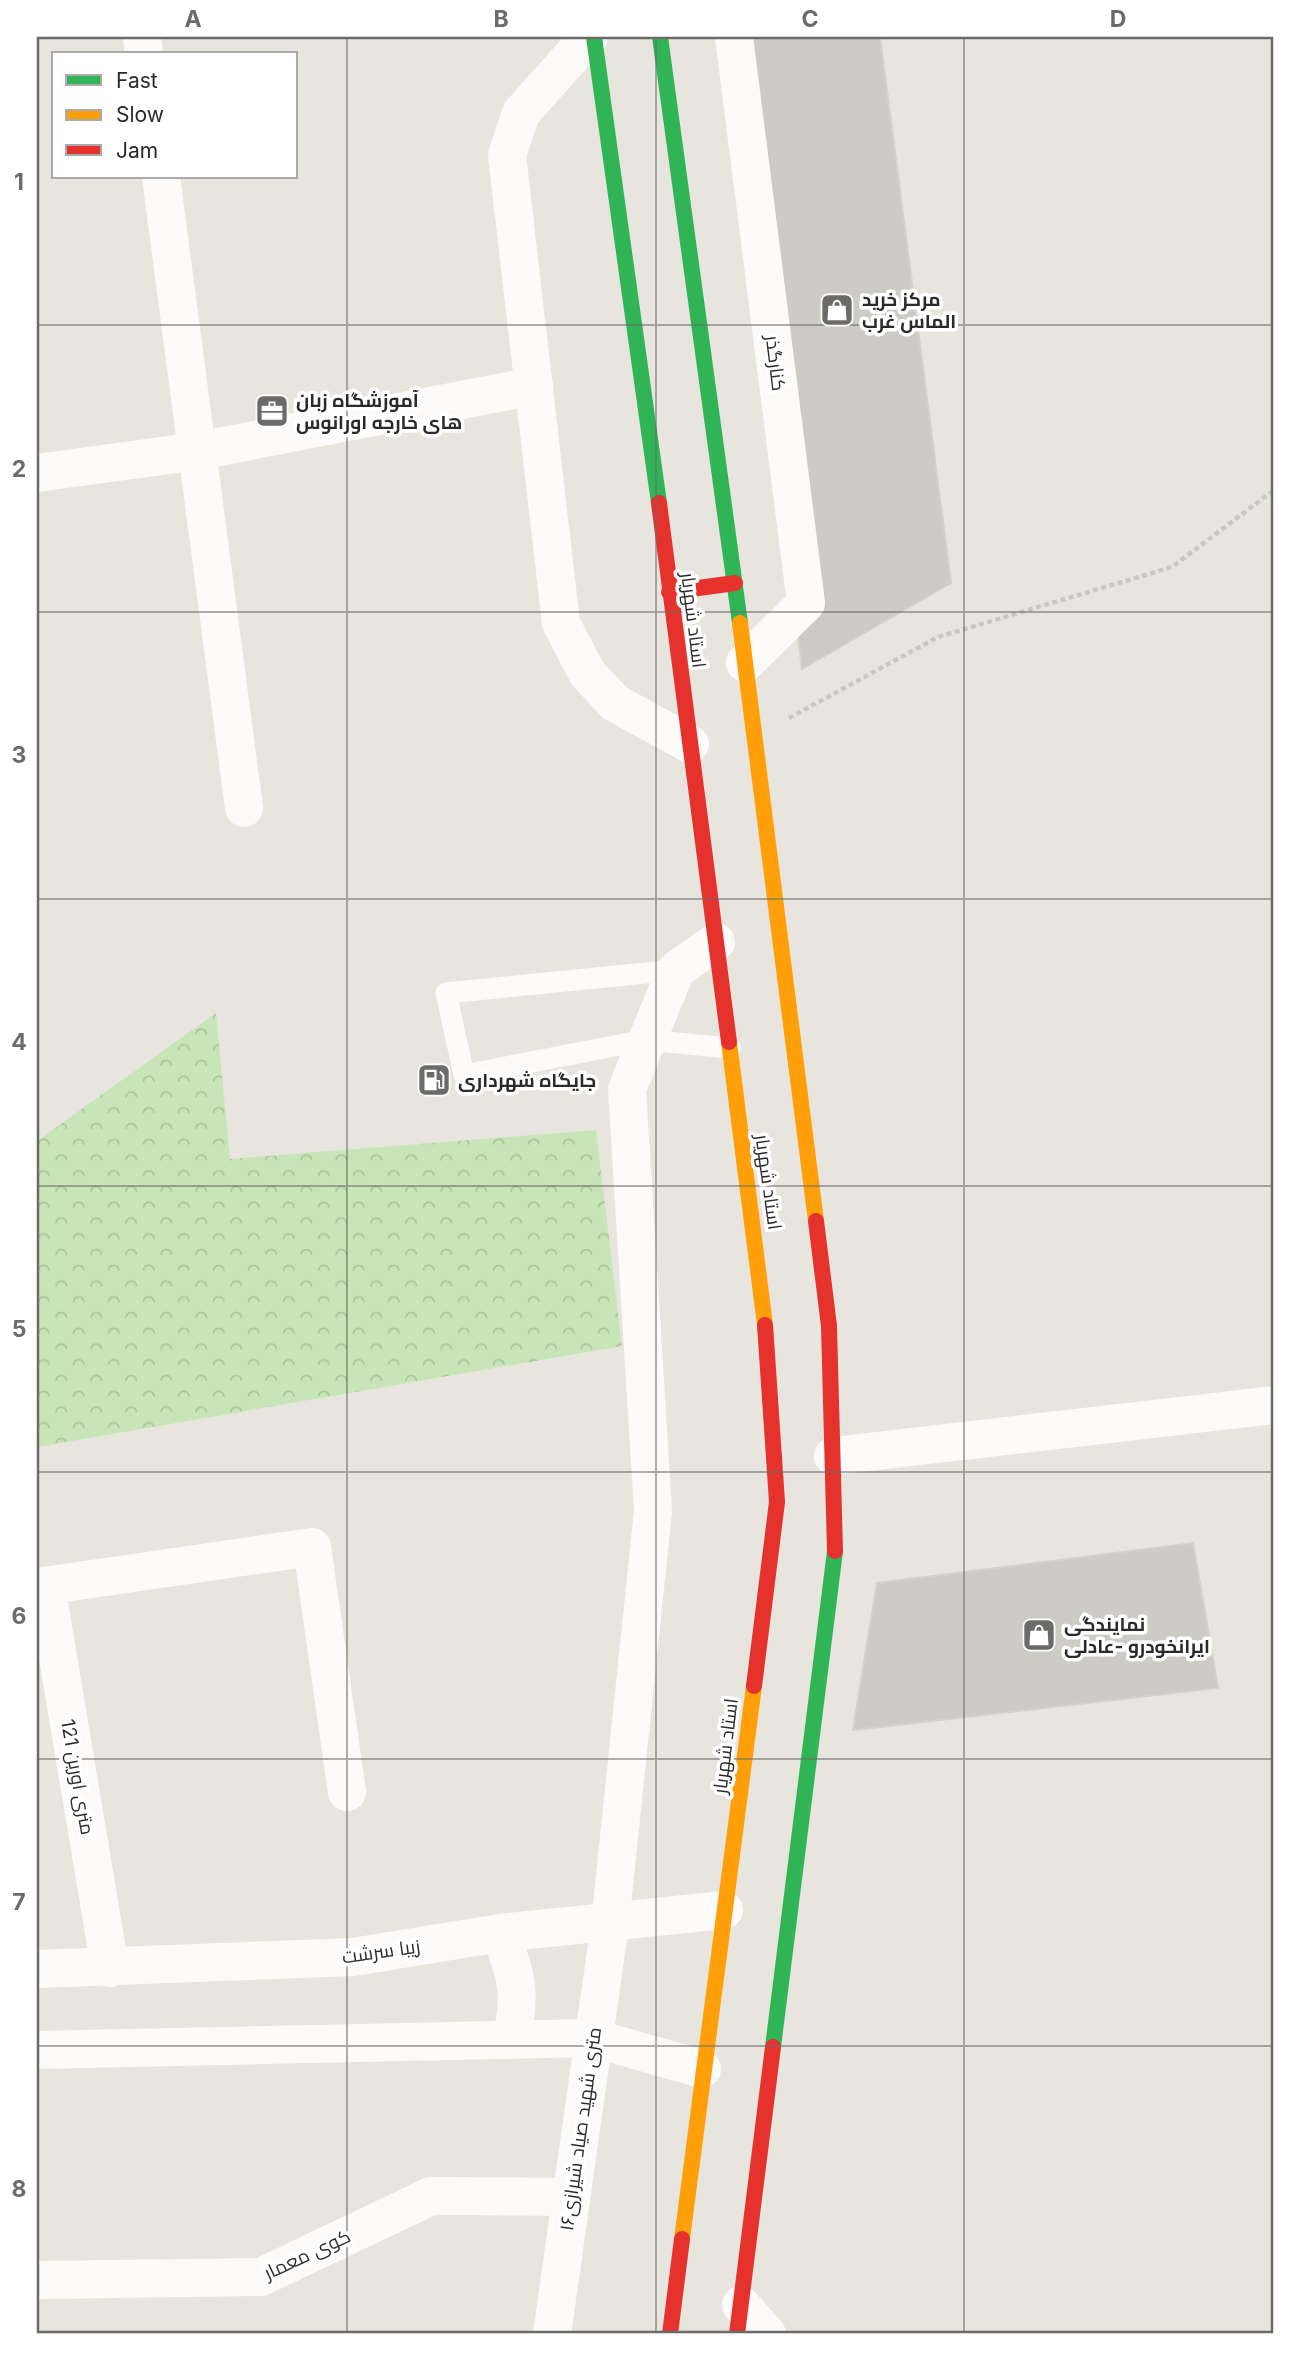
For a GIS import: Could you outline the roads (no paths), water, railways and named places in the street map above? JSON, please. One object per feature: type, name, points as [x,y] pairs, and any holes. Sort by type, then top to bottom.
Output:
[{"type":"main road","name":"استاد شهریار","points":[[594,37],[764,1298],[777,1502],[670,2334]]},
{"type":"main road","points":[[660,37],[735,583],[829,1326],[836,1544],[739,2319]]},
{"type":"main road","points":[[670,592],[735,583]]},
{"type":"street","points":[[589,37],[521,113],[507,155],[561,623],[587,673],[615,703],[690,744]]},
{"type":"street","name":"کنارگذر","points":[[734,37],[806,603],[745,663]]},
{"type":"street","points":[[161,178],[244,808]]},
{"type":"street","points":[[37,473],[198,451],[534,386]]},
{"type":"street","points":[[676,970],[716,942]]},
{"type":"street","name":"۱۶متری شهید صیاد شیرازی","points":[[552,2334],[610,1924],[653,1511],[627,1089],[676,970]]},
{"type":"street","points":[[833,1456],[1274,1405]]},
{"type":"street","points":[[41,1587],[312,1546],[347,1792]]},
{"type":"street","name":"12متری اورین 1","points":[[41,1587],[110,1968]]},
{"type":"street","name":"زیبا سرشت","points":[[37,1969],[353,1957],[500,1933],[610,1924],[724,1910]]},
{"type":"street","points":[[500,1933],[514,1971],[520,2005],[511,2040]]},
{"type":"street","points":[[37,2050],[593,2038],[702,2069]]},
{"type":"street","name":"کوی معمار","points":[[37,2280],[261,2277],[431,2196],[570,2197]]},
{"type":"street","points":[[739,2319],[767,2334]]},
{"type":"lane","points":[[676,970],[446,993],[464,1076],[645,1040],[730,1048]]},
{"type":"place","name":"مرکز خرید الماس غرب","points":[[837,310]]},
{"type":"place","name":"آموزشگاه زبان های خارجه اورانوس","points":[[272,411]]},
{"type":"place","name":"جایگاه شهرداری","points":[[434,1080]]},
{"type":"place","name":"نمایندگی ایرانخودرو -عادلی","points":[[1039,1635]]}]
